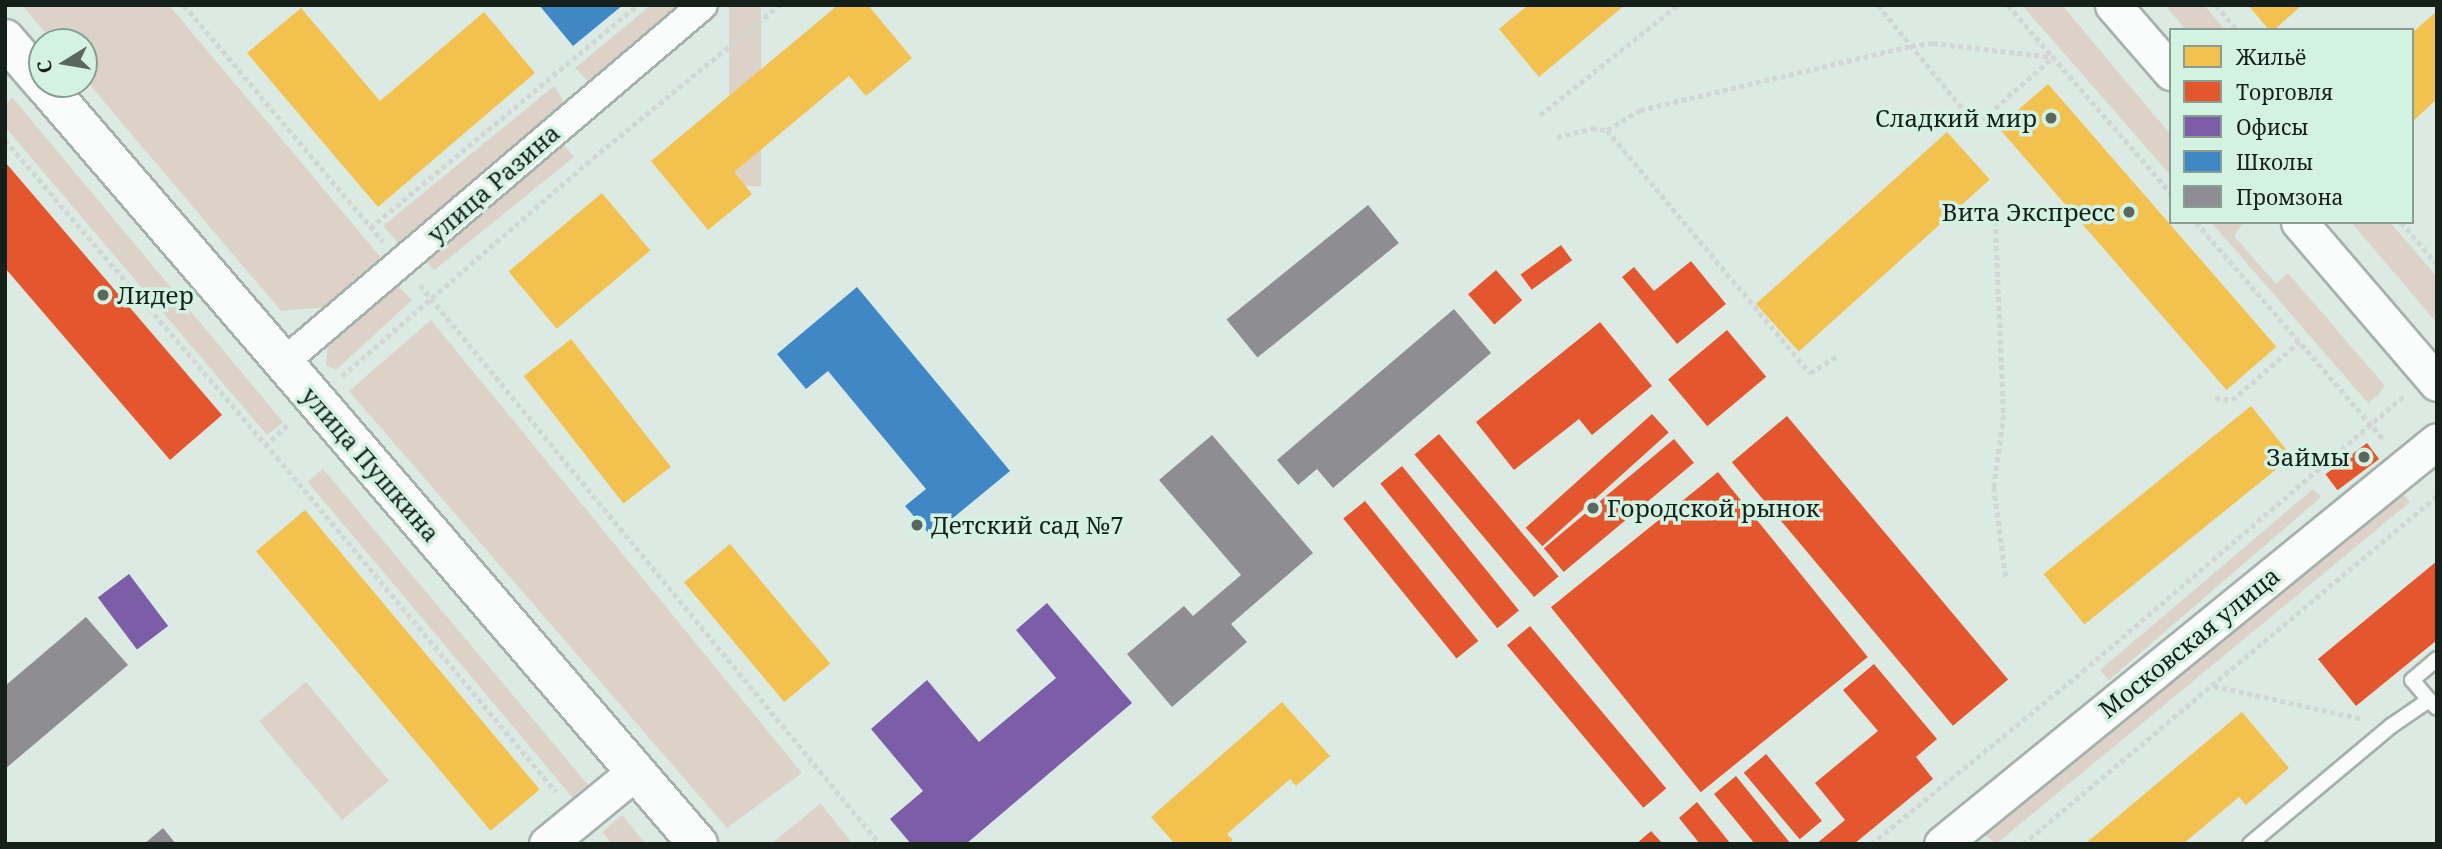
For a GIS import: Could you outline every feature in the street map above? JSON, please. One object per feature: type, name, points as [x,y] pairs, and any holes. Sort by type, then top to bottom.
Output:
[{"type":"main road","name":"улица Пушкина","points":[[5,39],[28,66]]},
{"type":"main road","name":"улица Пушкина","points":[[56,98],[698,844]]},
{"type":"street","name":"улица Разина","points":[[284,362],[703,5]]},
{"type":"street","points":[[2113,5],[2169,70]]},
{"type":"street","points":[[2301,224],[2433,379]]},
{"type":"street","name":"Московская улица","points":[[1958,839],[2437,441]]},
{"type":"street","points":[[547,844],[636,771]]},
{"type":"lane","points":[[2250,844],[2391,726],[2433,704],[2412,680],[2437,659]]},
{"type":"path","points":[[184,5],[370,228],[402,262],[880,844]]},
{"type":"path","points":[[370,228],[638,5]]},
{"type":"path","points":[[265,446],[430,298],[779,5]]},
{"type":"path","points":[[1540,115],[1678,5]]},
{"type":"path","points":[[1878,5],[1976,125],[2053,57]]},
{"type":"path","points":[[2008,5],[2169,191]]},
{"type":"path","points":[[2216,5],[2235,28]]},
{"type":"path","points":[[1557,137],[1592,128],[1607,130],[1640,110],[1911,46],[1933,43],[2053,57]]},
{"type":"path","points":[[1607,130],[1810,373],[1837,356]]},
{"type":"path","points":[[5,140],[578,819]]},
{"type":"path","points":[[1995,212],[2004,415],[1994,486],[2006,578]]},
{"type":"path","points":[[2023,844],[2436,497],[2406,466],[2198,224]]},
{"type":"path","points":[[2403,224],[2437,264]]},
{"type":"path","points":[[2215,398],[2232,400],[2299,342]]},
{"type":"path","points":[[1871,844],[2083,671],[2372,426],[2433,379]]},
{"type":"path","points":[[2214,686],[2319,707],[2391,726]]},
{"type":"shaded area","points":[[22,5],[169,5],[383,260],[328,307],[281,311],[98,95],[98,28],[41,28]]},
{"type":"shaded area","points":[[651,5],[681,5],[589,82],[575,68]]},
{"type":"shaded area","points":[[729,5],[761,5],[761,186],[729,186]]},
{"type":"shaded area","points":[[2022,5],[2062,5],[2169,133],[2169,174]]},
{"type":"shaded area","points":[[2165,5],[2204,5],[2223,28],[2184,28]]},
{"type":"shaded area","points":[[554,86],[564,102],[398,243],[383,226]]},
{"type":"shaded area","points":[[12,97],[283,422],[267,435],[5,127],[5,106]]},
{"type":"shaded area","points":[[560,140],[574,157],[434,270],[420,253]]},
{"type":"shaded area","points":[[2213,224],[2243,224],[2234,236],[2276,284],[2288,273],[2385,386],[2368,403]]},
{"type":"shaded area","points":[[2353,224],[2392,224],[2437,277],[2437,323]]},
{"type":"shaded area","points":[[396,284],[412,300],[336,370],[326,365],[328,343]]},
{"type":"shaded area","points":[[431,320],[802,773],[727,828],[349,391]]},
{"type":"shaded area","points":[[323,469],[588,785],[573,797],[308,482]]},
{"type":"shaded area","points":[[2396,485],[2410,502],[1996,844],[1981,832]]},
{"type":"shaded area","points":[[2313,489],[2321,497],[2109,680],[2100,670]]},
{"type":"shaded area","points":[[306,682],[389,781],[342,820],[259,721]]},
{"type":"shaded area","points":[[820,804],[853,844],[771,844]]},
{"type":"shaded area","points":[[622,815],[646,844],[612,844],[602,832]]},
{"type":"building: Жильё","points":[[838,5],[868,5],[912,58],[866,96],[849,76],[734,172],[752,194],[708,230],[651,161]]},
{"type":"building: Жильё","points":[[1528,5],[1625,5],[1539,77],[1499,29]]},
{"type":"building: Жильё","points":[[2248,5],[2302,5],[2276,28],[2267,28]]},
{"type":"building: Жильё","points":[[301,8],[380,101],[484,12],[535,73],[378,207],[247,53]]},
{"type":"building: Жильё","points":[[2437,11],[2437,99],[2414,120],[2414,31]]},
{"type":"building: Жильё","points":[[2048,84],[2276,347],[2226,390],[1998,127]]},
{"type":"building: Жильё","points":[[1947,132],[1990,180],[1799,352],[1756,304]]},
{"type":"building: Жильё","points":[[602,193],[650,250],[557,329],[509,271]]},
{"type":"building: Жильё","points":[[571,339],[671,467],[623,504],[524,376]]},
{"type":"building: Жильё","points":[[2251,406],[2292,457],[2084,625],[2044,574]]},
{"type":"building: Жильё","points":[[305,510],[540,790],[491,831],[256,551]]},
{"type":"building: Жильё","points":[[730,544],[830,664],[784,702],[684,583]]},
{"type":"building: Жильё","points":[[1282,702],[1330,756],[1296,786],[1290,779],[1227,834],[1233,840],[1228,844],[1175,844],[1151,817]]},
{"type":"building: Жильё","points":[[2242,712],[2289,768],[2246,805],[2239,797],[2183,844],[2085,844]]},
{"type":"building: Торговля","points":[[5,162],[222,415],[170,460],[5,268]]},
{"type":"building: Торговля","points":[[1561,245],[1572,260],[1532,290],[1521,274]]},
{"type":"building: Торговля","points":[[1691,261],[1726,304],[1677,344],[1622,277],[1634,267],[1654,291]]},
{"type":"building: Торговля","points":[[1496,270],[1522,300],[1494,324],[1468,294]]},
{"type":"building: Торговля","points":[[1600,322],[1652,386],[1592,435],[1579,419],[1514,470],[1476,422]]},
{"type":"building: Торговля","points":[[1727,330],[1766,377],[1707,426],[1668,379]]},
{"type":"building: Торговля","points":[[1652,414],[1669,433],[1542,546],[1526,528]]},
{"type":"building: Торговля","points":[[1787,416],[2008,680],[1953,726],[1732,462]]},
{"type":"building: Торговля","points":[[1439,434],[1559,576],[1534,597],[1414,455]]},
{"type":"building: Торговля","points":[[1674,439],[1694,463],[1564,572],[1544,548]]},
{"type":"building: Торговля","points":[[2367,443],[2379,459],[2338,490],[2325,474]]},
{"type":"building: Торговля","points":[[1402,466],[1519,611],[1497,628],[1380,484]]},
{"type":"building: Торговля","points":[[1718,472],[1868,657],[1701,792],[1551,607]]},
{"type":"building: Торговля","points":[[1365,501],[1478,641],[1457,659],[1343,519]]},
{"type":"building: Торговля","points":[[2437,561],[2437,640],[2356,706],[2318,659]]},
{"type":"building: Торговля","points":[[1530,626],[1666,788],[1643,808],[1507,645]]},
{"type":"building: Торговля","points":[[1874,664],[1937,739],[1916,757],[1933,779],[1854,844],[1816,844],[1845,820],[1815,783],[1878,731],[1843,690]]},
{"type":"building: Торговля","points":[[1766,754],[1822,821],[1800,839],[1744,773]]},
{"type":"building: Торговля","points":[[1736,776],[1791,844],[1755,844],[1714,794]]},
{"type":"building: Торговля","points":[[1697,802],[1731,844],[1700,844],[1679,818]]},
{"type":"building: Торговля","points":[[1651,831],[1663,844],[1636,844]]},
{"type":"building: Офисы","points":[[129,574],[168,626],[137,649],[98,597]]},
{"type":"building: Офисы","points":[[1047,603],[1132,703],[966,844],[911,844],[890,819],[923,791],[871,729],[927,680],[979,742],[1056,678],[1016,630]]},
{"type":"building: Школы","points":[[539,5],[623,5],[573,46]]},
{"type":"building: Школы","points":[[857,287],[1010,471],[931,536],[905,506],[926,489],[828,371],[806,389],[777,354]]},
{"type":"building: Промзона","points":[[1368,205],[1399,243],[1257,358],[1227,320]]},
{"type":"building: Промзона","points":[[1454,309],[1491,353],[1333,488],[1317,469],[1298,485],[1277,460]]},
{"type":"building: Промзона","points":[[1212,435],[1313,553],[1231,624],[1247,642],[1172,707],[1127,654],[1184,606],[1193,616],[1241,575],[1159,480]]},
{"type":"building: Промзона","points":[[86,617],[128,665],[5,769],[5,686]]},
{"type":"building: Промзона","points":[[163,828],[176,844],[144,844]]},
{"type":"place","name":"Сладкий мир","points":[[2051,118]]},
{"type":"place","name":"Вита Экспресс","points":[[2129,212]]},
{"type":"place","name":"Лидер","points":[[103,295]]},
{"type":"place","name":"Займы","points":[[2364,457]]},
{"type":"place","name":"Городской рынок","points":[[1593,508]]},
{"type":"place","name":"Детский сад №7","points":[[917,525]]}]
